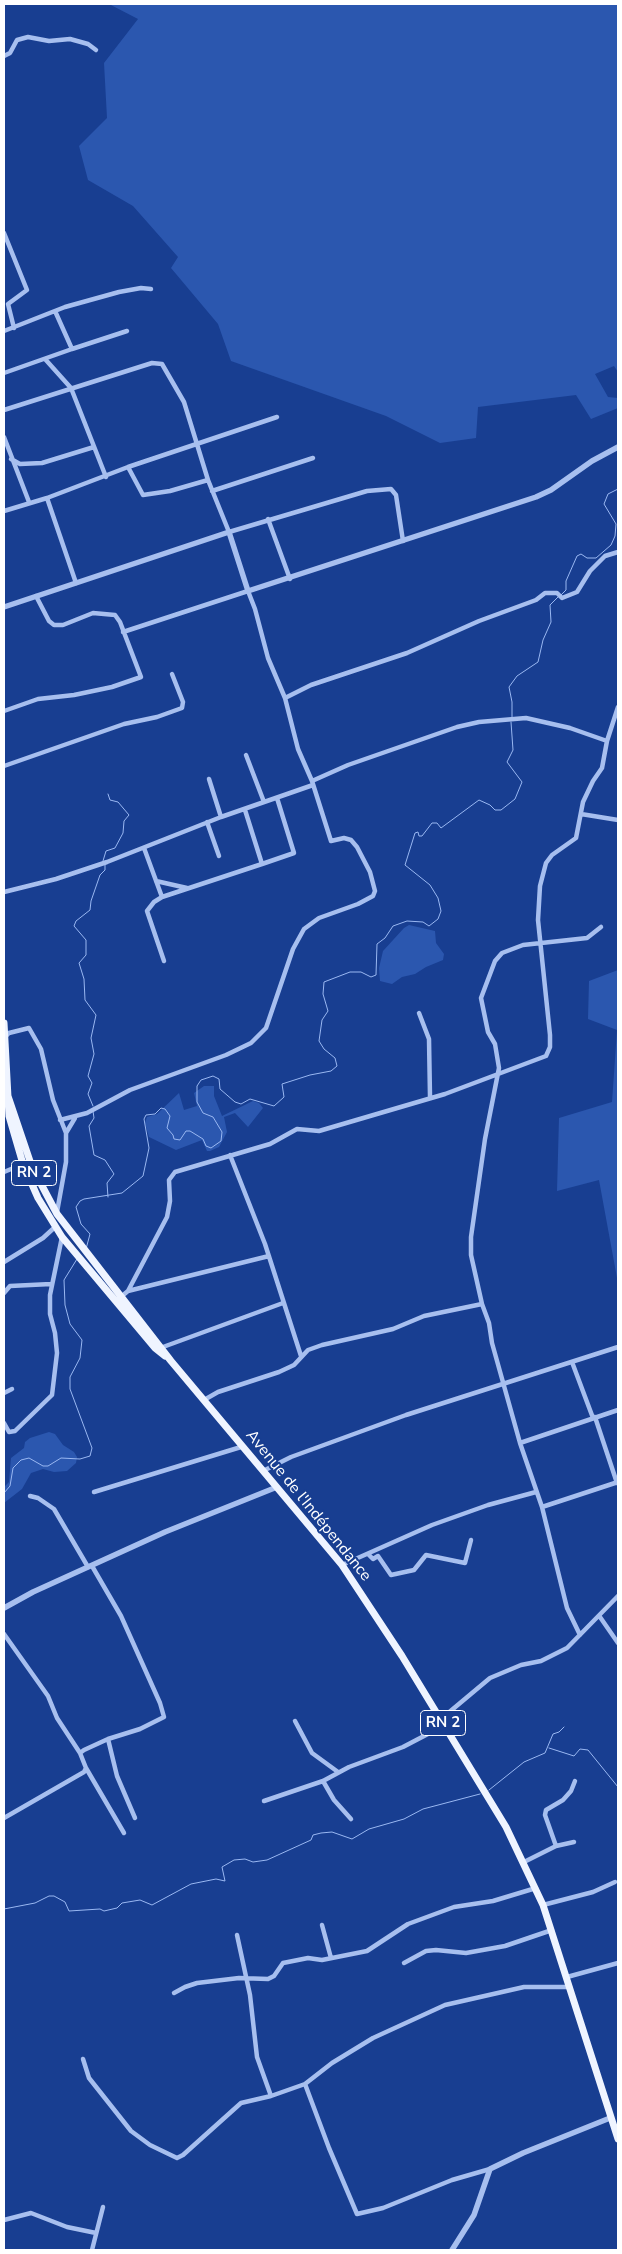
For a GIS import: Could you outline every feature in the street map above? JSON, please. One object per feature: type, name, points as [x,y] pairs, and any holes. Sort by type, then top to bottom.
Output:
[{"type":"main road","name":"Avenue de l'Indépendance","points":[[4,1023],[9,1116],[23,1164],[38,1198],[62,1237],[155,1348],[171,1361]]},
{"type":"main road","name":"Avenue de l'Indépendance","points":[[7,1093],[32,1167],[57,1214],[125,1294],[171,1361],[241,1447],[342,1565],[365,1597],[443,1722],[524,1862],[536,1888],[552,1930],[613,2119],[618,2140]]},
{"type":"street","points":[[4,56],[10,53],[16,40],[28,37],[49,41],[70,39],[88,44],[96,50]]},
{"type":"street","points":[[4,235],[27,290],[8,304],[14,328]]},
{"type":"street","points":[[4,331],[55,311],[131,289],[151,290]]},
{"type":"street","points":[[55,311],[72,349]]},
{"type":"street","points":[[4,372],[127,331]]},
{"type":"street","points":[[44,359],[71,388],[106,477]]},
{"type":"street","points":[[4,410],[152,364],[162,364],[184,402],[208,480],[229,532],[268,658],[285,698],[298,749],[312,783],[330,841],[344,838],[351,840],[357,847],[375,886],[373,896],[320,918],[304,929],[293,949],[266,1028],[251,1043],[226,1055],[130,1090],[75,1118],[60,1120]]},
{"type":"street","points":[[4,511],[47,498],[128,467],[277,417]]},
{"type":"street","points":[[4,437],[29,502]]},
{"type":"street","points":[[11,459],[20,464],[42,463],[94,447]]},
{"type":"street","points":[[124,632],[290,579],[536,496],[551,490],[592,461],[618,447]]},
{"type":"street","points":[[212,491],[313,458]]},
{"type":"street","points":[[128,467],[143,495],[176,489],[208,480]]},
{"type":"street","points":[[4,607],[268,519],[367,491],[391,489],[396,495],[403,541]]},
{"type":"street","points":[[47,498],[76,583]]},
{"type":"street","points":[[268,519],[290,579]]},
{"type":"street","points":[[285,698],[311,685],[406,653],[479,621],[536,600],[544,593],[560,596],[577,592],[590,571],[605,556],[618,552]]},
{"type":"street","points":[[4,711],[38,699],[74,695],[112,687],[141,677],[120,622],[115,615],[104,612],[93,613],[63,625],[54,625],[49,621],[36,596]]},
{"type":"street","points":[[4,766],[124,724],[156,717],[182,708],[183,702],[172,674]]},
{"type":"street","points":[[125,1294],[169,1212],[171,1175],[192,1165],[270,1144],[297,1129],[319,1131],[430,1098],[497,1075],[548,1053],[550,1035],[538,909],[546,863],[557,850],[574,841],[588,790],[602,768],[607,741],[618,710]]},
{"type":"street","points":[[4,892],[56,880],[144,848],[207,822],[277,798],[356,763],[457,727],[479,722],[526,718],[570,728],[607,741]]},
{"type":"street","points":[[246,755],[264,802]]},
{"type":"street","points":[[209,779],[221,817]]},
{"type":"street","points":[[164,961],[147,911],[154,902],[162,897],[191,889],[294,853],[277,798]]},
{"type":"street","points":[[245,810],[262,864]]},
{"type":"street","points":[[581,814],[618,820]]},
{"type":"street","points":[[207,822],[219,856]]},
{"type":"street","points":[[144,848],[162,897]]},
{"type":"street","points":[[156,881],[165,885],[191,889]]},
{"type":"street","points":[[580,1635],[567,1608],[542,1508],[520,1443],[482,1304],[471,1255],[471,1237],[485,1139],[499,1068],[495,1044],[488,1032],[482,1012],[481,998],[483,990],[495,962],[502,953],[523,945],[587,938],[601,927]]},
{"type":"street","points":[[419,1013],[428,1038],[430,1098]]},
{"type":"street","points":[[4,1038],[9,1033],[22,1028],[31,1029],[41,1048],[60,1120],[66,1133],[66,1162],[57,1214]]},
{"type":"street","points":[[66,1133],[75,1118]]},
{"type":"street","points":[[230,1154],[269,1256],[301,1356]]},
{"type":"street","points":[[4,1172],[23,1164]]},
{"type":"street","points":[[4,1262],[43,1238],[55,1227]]},
{"type":"street","points":[[4,1423],[9,1432],[15,1431],[52,1395],[57,1353],[55,1333],[50,1314],[50,1284],[62,1237]]},
{"type":"street","points":[[125,1294],[269,1256]]},
{"type":"street","points":[[4,1293],[10,1286],[50,1284]]},
{"type":"street","points":[[162,1348],[283,1302]]},
{"type":"street","points":[[204,1400],[218,1392],[279,1372],[294,1365],[308,1350],[322,1345],[393,1329],[424,1316],[482,1304]]},
{"type":"street","points":[[263,1471],[291,1457],[339,1439],[504,1383],[618,1347]]},
{"type":"street","points":[[542,1508],[618,1483],[572,1362]]},
{"type":"street","points":[[4,1393],[12,1389]]},
{"type":"street","points":[[520,1443],[618,1410]]},
{"type":"street","points":[[94,1492],[241,1447]]},
{"type":"street","points":[[4,1608],[165,1532],[277,1487]]},
{"type":"street","points":[[342,1565],[488,1504],[536,1492]]},
{"type":"street","points":[[30,1496],[38,1498],[54,1510],[122,1616],[160,1702],[164,1717],[140,1729],[108,1738],[80,1753]]},
{"type":"street","points":[[368,1554],[373,1559],[378,1556],[391,1575],[414,1570],[426,1555],[465,1562],[471,1540]]},
{"type":"street","points":[[264,1800],[323,1781],[338,1772],[403,1746],[443,1722],[490,1678],[521,1665],[548,1658],[567,1648],[600,1617],[618,1596]]},
{"type":"street","points":[[600,1617],[618,1642]]},
{"type":"street","points":[[4,1634],[48,1696],[57,1718],[80,1753],[86,1768],[124,1833]]},
{"type":"street","points":[[295,1721],[312,1753],[338,1772]]},
{"type":"street","points":[[108,1738],[117,1776],[135,1818]]},
{"type":"street","points":[[4,1818],[84,1772],[86,1768]]},
{"type":"street","points":[[323,1781],[334,1800],[351,1819]]},
{"type":"street","points":[[556,1846],[545,1815],[546,1810],[562,1800],[571,1791],[575,1781]]},
{"type":"street","points":[[524,1862],[556,1846],[574,1842]]},
{"type":"street","points":[[543,1905],[593,1892],[615,1882]]},
{"type":"street","points":[[174,1993],[197,1983],[272,1977],[283,1962],[310,1958],[322,1960],[367,1951],[408,1924],[454,1907],[493,1901],[536,1888]]},
{"type":"street","points":[[322,1925],[331,1958]]},
{"type":"street","points":[[404,1963],[426,1951],[466,1953],[505,1946],[552,1930]]},
{"type":"street","points":[[238,1934],[245,1978],[250,1995],[258,2066],[271,2096]]},
{"type":"street","points":[[567,1977],[618,1963]]},
{"type":"street","points":[[83,2060],[89,2078],[131,2131],[150,2145],[177,2158],[241,2103],[271,2096],[306,2084],[332,2063],[373,2038],[446,2005],[524,1987],[570,1987]]},
{"type":"street","points":[[306,2084],[329,2148],[357,2214],[383,2208],[452,2180],[490,2169],[523,2153],[613,2119]]},
{"type":"street","points":[[452,2250],[474,2215],[490,2169]]},
{"type":"street","points":[[92,2250],[103,2207]]},
{"type":"street","points":[[4,2220],[32,2213],[65,2227],[96,2233]]},
{"type":"shaded area","points":[[109,4],[618,4],[618,372],[614,366],[595,374],[608,397],[618,398],[618,408],[591,419],[576,395],[478,407],[476,438],[440,443],[386,416],[231,361],[218,324],[171,268],[178,257],[133,206],[88,180],[79,146],[107,118],[104,63],[138,19]]},
{"type":"shaded area","points":[[409,925],[435,931],[436,943],[444,954],[443,960],[415,974],[402,977],[392,984],[380,981],[379,968],[383,951]]},
{"type":"shaded area","points":[[618,970],[617,1278],[599,1180],[557,1191],[559,1118],[612,1102],[617,1030],[588,1019],[589,981]]},
{"type":"shaded area","points":[[204,1086],[214,1086],[214,1096],[222,1116],[253,1101],[259,1103],[263,1108],[248,1127],[235,1113],[224,1117],[227,1132],[219,1147],[210,1151],[207,1151],[202,1140],[176,1150],[149,1137],[145,1123],[147,1117],[157,1114],[179,1093],[184,1110],[197,1106],[194,1093]]},
{"type":"shaded area","points":[[49,1432],[55,1434],[63,1445],[74,1452],[77,1457],[76,1463],[67,1471],[54,1472],[43,1469],[31,1473],[22,1489],[4,1503],[4,1487],[9,1482],[11,1458],[24,1448],[25,1442],[30,1438]]},
{"type":"waterway","points":[[561,595],[566,590],[566,581],[577,556],[581,554],[587,558],[596,558],[611,545],[615,536],[616,524],[604,504],[608,494],[618,489]]},
{"type":"waterway","points":[[512,718],[512,702],[509,687],[517,676],[538,662],[543,640],[551,622],[550,605],[558,597]]},
{"type":"waterway","points":[[86,1249],[90,1234],[81,1224],[76,1207],[84,1199],[122,1193],[143,1176],[149,1148],[144,1119],[146,1115],[155,1114],[161,1108],[165,1109],[170,1116],[167,1128],[174,1139],[180,1140],[186,1131],[190,1131],[203,1139],[206,1146],[211,1148],[221,1141],[222,1132],[213,1117],[203,1113],[197,1102],[197,1086],[201,1080],[213,1076],[219,1079],[220,1089],[235,1102],[241,1104],[250,1099],[274,1106],[284,1097],[282,1084],[310,1075],[331,1071],[337,1066],[335,1058],[324,1049],[319,1041],[322,1020],[328,1011],[323,994],[324,982],[350,972],[361,972],[371,977],[376,975],[377,944],[385,938],[393,926],[407,921],[423,922],[429,926],[438,919],[441,911],[438,898],[430,885],[405,865],[415,833],[418,832],[419,836],[422,836],[432,823],[437,823],[441,828],[479,800],[490,805],[495,810],[501,810],[515,799],[522,782],[507,762],[513,750],[511,722]]},
{"type":"waterway","points":[[103,861],[106,851],[115,848],[123,833],[124,821],[129,815],[118,802],[110,800],[108,794]]},
{"type":"waterway","points":[[93,1106],[88,1094],[92,1083],[88,1076],[94,1054],[91,1038],[96,1015],[85,1000],[84,979],[79,963],[86,955],[86,940],[74,926],[76,921],[90,910],[91,901],[100,875],[105,870],[105,865]]},
{"type":"waterway","points":[[93,1111],[94,1118],[89,1126],[94,1155],[105,1160],[114,1174],[107,1183],[108,1197]]},
{"type":"waterway","points":[[4,1493],[10,1486],[13,1468],[21,1460],[29,1458],[43,1466],[48,1466],[61,1458],[80,1459],[90,1456],[92,1448],[70,1389],[70,1377],[80,1358],[82,1340],[70,1324],[65,1305],[64,1280],[77,1259]]},
{"type":"waterway","points":[[489,1790],[524,1762],[545,1753],[553,1734],[559,1732],[564,1727]]},
{"type":"waterway","points":[[549,1748],[574,1756],[580,1749],[588,1750],[618,1787]]},
{"type":"waterway","points":[[4,1909],[35,1903],[49,1896],[54,1896],[65,1902],[69,1911],[100,1909],[104,1911],[117,1908],[122,1903],[140,1900],[152,1905],[191,1884],[216,1879],[225,1881],[222,1867],[234,1860],[245,1859],[253,1862],[267,1860],[311,1840],[313,1835],[321,1833],[332,1832],[352,1839],[369,1829],[404,1819],[423,1809],[480,1794]]}]
